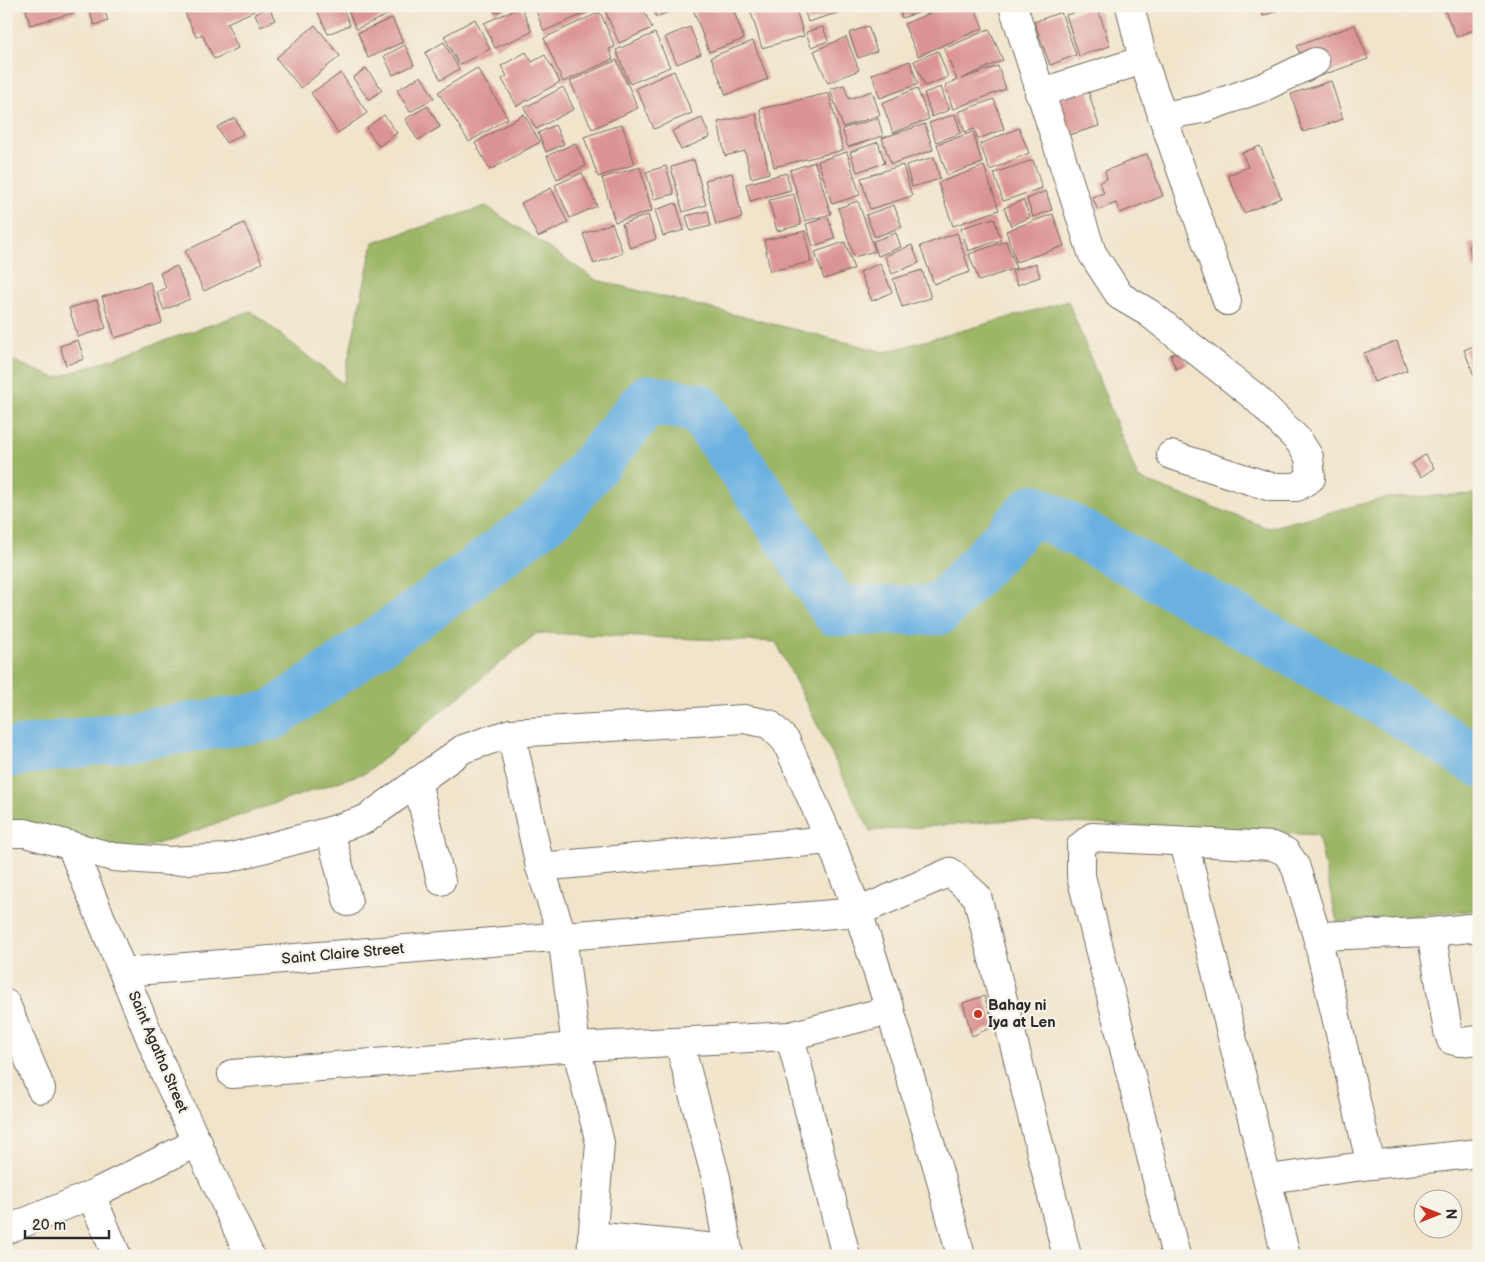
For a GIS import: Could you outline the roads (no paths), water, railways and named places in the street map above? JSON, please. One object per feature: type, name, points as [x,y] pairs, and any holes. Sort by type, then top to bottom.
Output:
[{"type":"street","points":[[1013,6],[1039,94],[1092,253],[1120,296],[1149,313],[1256,398],[1299,441],[1309,457],[1311,478],[1297,487],[1270,487],[1171,455]]},
{"type":"street","points":[[1132,7],[1143,60],[1227,301]]},
{"type":"street","points":[[1039,94],[1143,60]]},
{"type":"street","points":[[1162,116],[1202,108],[1264,87],[1315,62]]},
{"type":"street","points":[[6,833],[25,833],[113,857],[168,860],[228,858],[330,831],[366,819],[463,748],[510,733],[744,719],[769,724],[786,741],[830,840],[858,912],[938,1169],[961,1256]]},
{"type":"street","points":[[510,733],[540,867],[562,935],[576,1047],[600,1143],[591,1246],[728,1252],[716,1178],[679,1042]]},
{"type":"street","points":[[417,781],[441,881]]},
{"type":"street","points":[[330,831],[348,902]]},
{"type":"street","points":[[1176,1256],[1081,876],[1081,846],[1092,837],[1273,846],[1286,852],[1295,865],[1317,936],[1371,1165]]},
{"type":"street","points":[[540,867],[830,840]]},
{"type":"street","points":[[1184,842],[1286,1256]]},
{"type":"street","name":"Saint Agatha Street","points":[[71,846],[166,1074],[250,1256]]},
{"type":"street","name":"Saint Claire Street","points":[[124,972],[858,912],[950,872],[977,896],[1067,1256]]},
{"type":"street","points":[[1317,936],[1431,932],[1479,927]]},
{"type":"street","points":[[1431,932],[1448,1031],[1452,1040],[1460,1042],[1479,1040]]},
{"type":"street","points":[[6,1004],[42,1090]]},
{"type":"street","points":[[232,1074],[576,1047],[790,1036],[890,1010]]},
{"type":"street","points":[[790,1036],[846,1256]]},
{"type":"street","points":[[6,1230],[91,1195],[198,1142]]},
{"type":"street","points":[[1268,1179],[1479,1153]]},
{"type":"street","points":[[91,1195],[117,1256]]},
{"type":"waterway","points":[[6,753],[271,716],[422,611],[555,512],[649,399],[699,408],[768,505],[836,611],[939,610],[1034,509],[1396,709],[1479,762]]},
{"type":"place","name":"Bahay ni Iya at Len","points":[[978,1014]]}]
